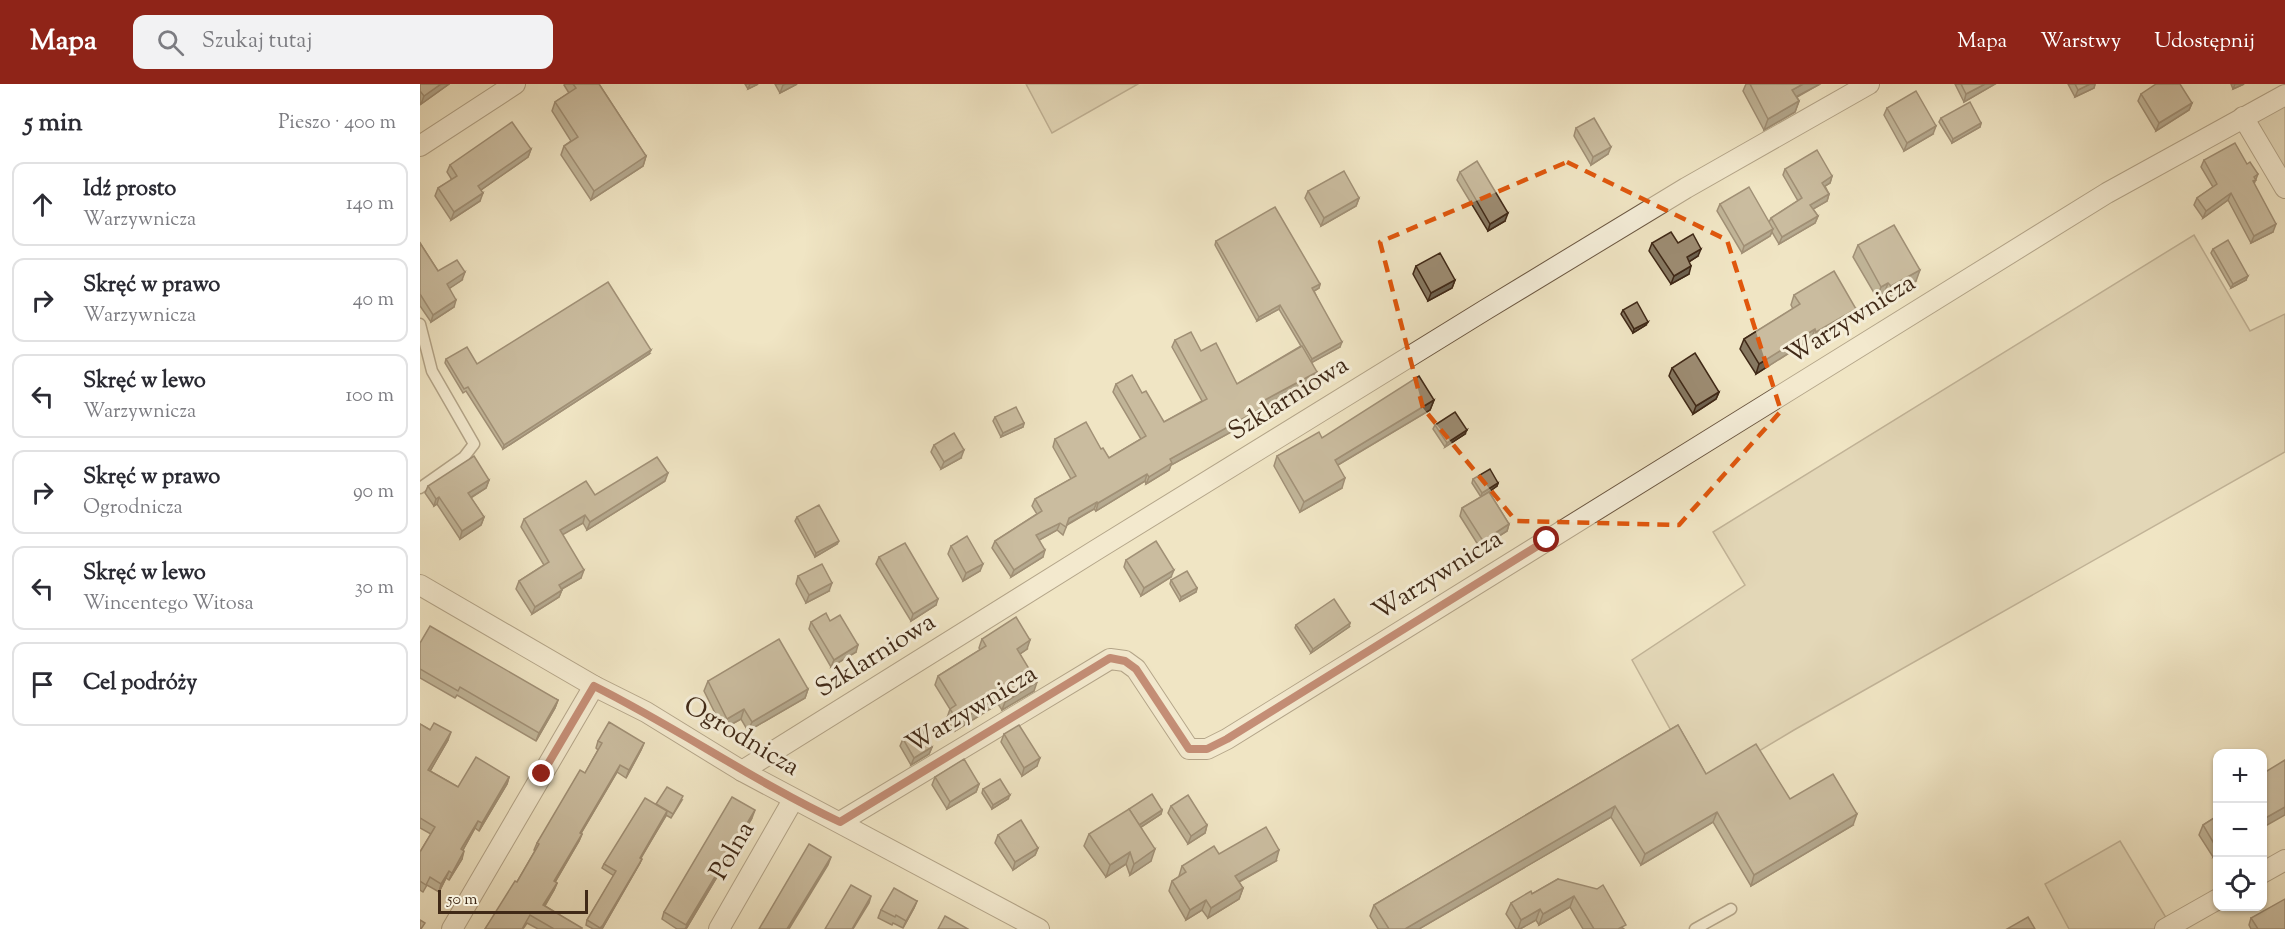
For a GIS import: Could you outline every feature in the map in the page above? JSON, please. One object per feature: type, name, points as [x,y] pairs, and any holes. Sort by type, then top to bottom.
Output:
[{"type":"street","points":[[420,146],[515,84]]},
{"type":"street","name":"Szklarniowa","points":[[742,771],[1485,310],[1686,188],[1869,84]]},
{"type":"street","name":"Warzywnicza","points":[[840,822],[1110,658],[1125,661],[1136,669],[1189,749],[1207,749],[1227,739],[2107,193],[2285,95]]},
{"type":"street","points":[[2243,117],[2285,188]]},
{"type":"street","name":"Ogrodnicza","points":[[422,590],[594,686],[646,712],[793,800],[840,822],[1039,929]]},
{"type":"street","points":[[452,929],[594,686]]},
{"type":"street","name":"Polna","points":[[719,929],[793,800]]},
{"type":"street","points":[[2267,870],[2285,860]]},
{"type":"street","points":[[2165,929],[2213,901]]},
{"type":"lane","points":[[420,324],[432,370],[474,444],[464,457],[420,488]]},
{"type":"lane","points":[[1695,929],[1731,909]]},
{"type":"highlighted area","points":[[1567,162],[1727,240],[1781,411],[1679,525],[1516,521],[1423,408],[1380,242]]},
{"type":"shaded area","points":[[1026,84],[1138,84],[1052,133]]},
{"type":"shaded area","points":[[2285,95],[2285,188],[2243,117]]},
{"type":"shaded area","points":[[2194,235],[2250,331],[2285,314],[2285,452],[1794,730],[1704,784],[1674,736],[1632,660],[1745,585],[1713,532]]},
{"type":"shaded area","points":[[2120,841],[2171,926],[2165,929],[2069,929],[2045,884]]},
{"type":"building","points":[[420,84],[441,84],[424,96],[420,91]]},
{"type":"building","points":[[573,84],[599,84],[646,156],[594,191],[564,146],[578,137],[555,102],[576,88]]},
{"type":"building","points":[[1750,84],[1803,84],[1792,90],[1799,101],[1768,119]]},
{"type":"building","points":[[1961,84],[1985,84],[1966,94]]},
{"type":"building","points":[[2075,84],[2090,84],[2078,90]]},
{"type":"building","points":[[2156,84],[2180,84],[2192,103],[2159,123],[2141,94]]},
{"type":"building","points":[[1916,91],[1936,126],[1907,143],[1887,108]]},
{"type":"building","points":[[1970,102],[1981,123],[1953,139],[1941,118]]},
{"type":"building","points":[[1594,118],[1611,147],[1593,157],[1576,128]]},
{"type":"building","points":[[512,122],[531,149],[478,186],[483,193],[454,212],[438,188],[457,176],[450,165]]},
{"type":"building","points":[[2235,143],[2247,164],[2250,162],[2258,174],[2254,177],[2256,180],[2253,181],[2276,224],[2254,236],[2231,193],[2206,211],[2197,198],[2217,184],[2204,160]]},
{"type":"building","points":[[1817,150],[1832,176],[1822,183],[1829,194],[1810,205],[1818,216],[1782,237],[1771,218],[1802,198],[1785,169]]},
{"type":"building","points":[[1477,161],[1508,213],[1490,224],[1460,172]]},
{"type":"building","points":[[1344,171],[1359,198],[1324,218],[1308,191]]},
{"type":"building","points":[[1749,187],[1773,229],[1744,246],[1720,204]]},
{"type":"building","points":[[1275,207],[1320,284],[1312,288],[1342,342],[1312,359],[1280,305],[1259,317],[1216,241]]},
{"type":"building","points":[[1894,225],[1920,270],[1891,286],[1888,283],[1881,287],[1858,245]]},
{"type":"building","points":[[1671,232],[1678,243],[1693,234],[1701,249],[1687,257],[1691,266],[1674,276],[1652,243]]},
{"type":"building","points":[[2228,240],[2248,276],[2233,284],[2213,249]]},
{"type":"building","points":[[420,243],[438,271],[457,260],[465,272],[447,284],[456,300],[433,315],[420,294]]},
{"type":"building","points":[[1440,253],[1455,280],[1431,293],[1416,266]]},
{"type":"building","points":[[1834,271],[1856,309],[1816,332],[1815,329],[1759,364],[1744,339],[1800,304],[1794,295]]},
{"type":"building","points":[[608,282],[651,350],[504,445],[468,387],[464,389],[446,359],[467,347],[477,364]]},
{"type":"building","points":[[1637,302],[1648,322],[1634,329],[1623,310]]},
{"type":"building","points":[[1191,332],[1201,351],[1216,343],[1237,384],[1302,346],[1317,372],[1259,403],[1262,408],[1170,459],[1172,463],[1149,477],[1147,474],[1069,518],[1066,527],[1060,523],[1036,535],[1045,550],[1014,570],[995,541],[1042,511],[1035,499],[1076,476],[1055,439],[1086,422],[1101,449],[1103,448],[1109,458],[1146,436],[1116,384],[1132,375],[1142,393],[1146,391],[1164,422],[1207,399],[1175,340]]},
{"type":"building","points":[[1695,353],[1719,392],[1696,406],[1672,368]]},
{"type":"building","points":[[1419,376],[1434,400],[1335,460],[1345,478],[1304,502],[1277,456],[1319,432],[1322,438]]},
{"type":"building","points":[[1016,407],[1024,423],[1003,433],[995,417]]},
{"type":"building","points":[[1455,412],[1467,430],[1447,443],[1435,425]]},
{"type":"building","points":[[954,433],[964,450],[944,462],[934,445]]},
{"type":"building","points":[[474,456],[489,480],[468,493],[484,517],[462,531],[439,497],[436,499],[428,486]]},
{"type":"building","points":[[657,457],[668,473],[590,522],[585,515],[560,530],[584,570],[559,585],[562,590],[535,607],[519,581],[549,562],[524,519],[586,481],[595,495]]},
{"type":"building","points":[[1490,469],[1498,483],[1482,493],[1473,479]]},
{"type":"building","points":[[1489,492],[1509,524],[1483,541],[1462,508]]},
{"type":"building","points":[[819,505],[839,541],[816,553],[797,517]]},
{"type":"building","points":[[967,536],[983,564],[966,573],[951,546]]},
{"type":"building","points":[[1156,541],[1174,570],[1144,588],[1126,560]]},
{"type":"building","points":[[905,543],[938,599],[913,614],[879,557]]},
{"type":"building","points":[[822,564],[832,583],[809,595],[798,576]]},
{"type":"building","points":[[1187,571],[1197,588],[1181,597],[1171,580]]},
{"type":"building","points":[[1334,599],[1350,623],[1313,649],[1296,625]]},
{"type":"building","points":[[826,613],[830,621],[840,615],[858,645],[834,660],[811,622]]},
{"type":"building","points":[[1016,617],[1030,640],[1017,649],[1037,682],[1005,702],[1001,695],[958,722],[950,709],[956,705],[938,676],[986,646],[982,639]]},
{"type":"building","points":[[430,626],[558,700],[539,733],[460,687],[458,691],[420,669],[420,643]]},
{"type":"building","points":[[779,639],[808,689],[752,722],[744,709],[727,719],[708,681]]},
{"type":"building","points":[[609,722],[644,743],[629,770],[620,765],[580,833],[582,834],[554,881],[557,883],[543,905],[582,928],[554,929],[530,915],[522,929],[485,929],[515,881],[517,882],[580,770],[585,773],[602,743],[598,741]]},
{"type":"building","points":[[434,723],[451,732],[428,770],[458,787],[476,757],[509,777],[482,823],[478,821],[461,849],[464,851],[452,873],[449,871],[441,884],[430,877],[426,885],[420,881],[420,852],[435,827],[420,818],[420,724],[430,730]]},
{"type":"building","points":[[1019,725],[1040,758],[1024,768],[1004,734]]},
{"type":"building","points":[[1678,725],[1706,774],[1756,744],[1790,799],[1833,774],[1857,814],[1754,875],[1717,812],[1645,854],[1615,806],[1405,929],[1389,929],[1374,905]]},
{"type":"building","points":[[921,728],[932,747],[914,758],[903,739]]},
{"type":"building","points":[[964,759],[979,784],[950,802],[935,777]]},
{"type":"building","points":[[2285,760],[2285,807],[2267,817],[2267,803],[2267,771]]},
{"type":"building","points":[[1000,779],[1010,795],[993,805],[983,789]]},
{"type":"building","points":[[667,787],[683,796],[673,814],[656,804]]},
{"type":"building","points":[[1152,794],[1162,810],[1139,825],[1129,809]]},
{"type":"building","points":[[1188,795],[1207,825],[1191,836],[1171,806]]},
{"type":"building","points":[[732,797],[755,810],[686,925],[664,912]]},
{"type":"building","points":[[645,798],[667,811],[640,858],[642,859],[600,928],[587,920],[616,871],[604,864]]},
{"type":"building","points":[[1129,809],[1155,849],[1134,864],[1130,852],[1110,865],[1089,834]]},
{"type":"building","points":[[2213,819],[2213,842],[2203,825]]},
{"type":"building","points":[[1021,820],[1038,848],[1015,862],[998,835]]},
{"type":"building","points":[[1266,827],[1279,850],[1235,876],[1243,888],[1211,908],[1206,900],[1190,910],[1172,881],[1186,872],[1182,866],[1214,846],[1219,854]]},
{"type":"building","points":[[809,844],[831,857],[787,929],[759,929]]},
{"type":"building","points":[[1558,879],[1597,889],[1603,885],[1626,925],[1618,929],[1594,929],[1574,896],[1543,914],[1540,909],[1521,920],[1511,903]]},
{"type":"building","points":[[851,885],[871,896],[852,929],[825,929]]},
{"type":"building","points":[[894,888],[917,901],[906,921],[881,910]]},
{"type":"building","points":[[2285,899],[2285,929],[2258,929],[2251,918]]},
{"type":"building","points":[[945,916],[968,929],[938,929]]},
{"type":"building","points":[[2028,917],[2035,929],[2007,929]]},
{"type":"building","points":[[420,920],[425,923],[421,929],[420,929]]},
{"type":"route","points":[[542,774],[594,686],[646,712],[793,800],[840,822],[1110,658],[1125,661],[1136,669],[1189,749],[1207,749],[1227,739],[1547,540]]}]
